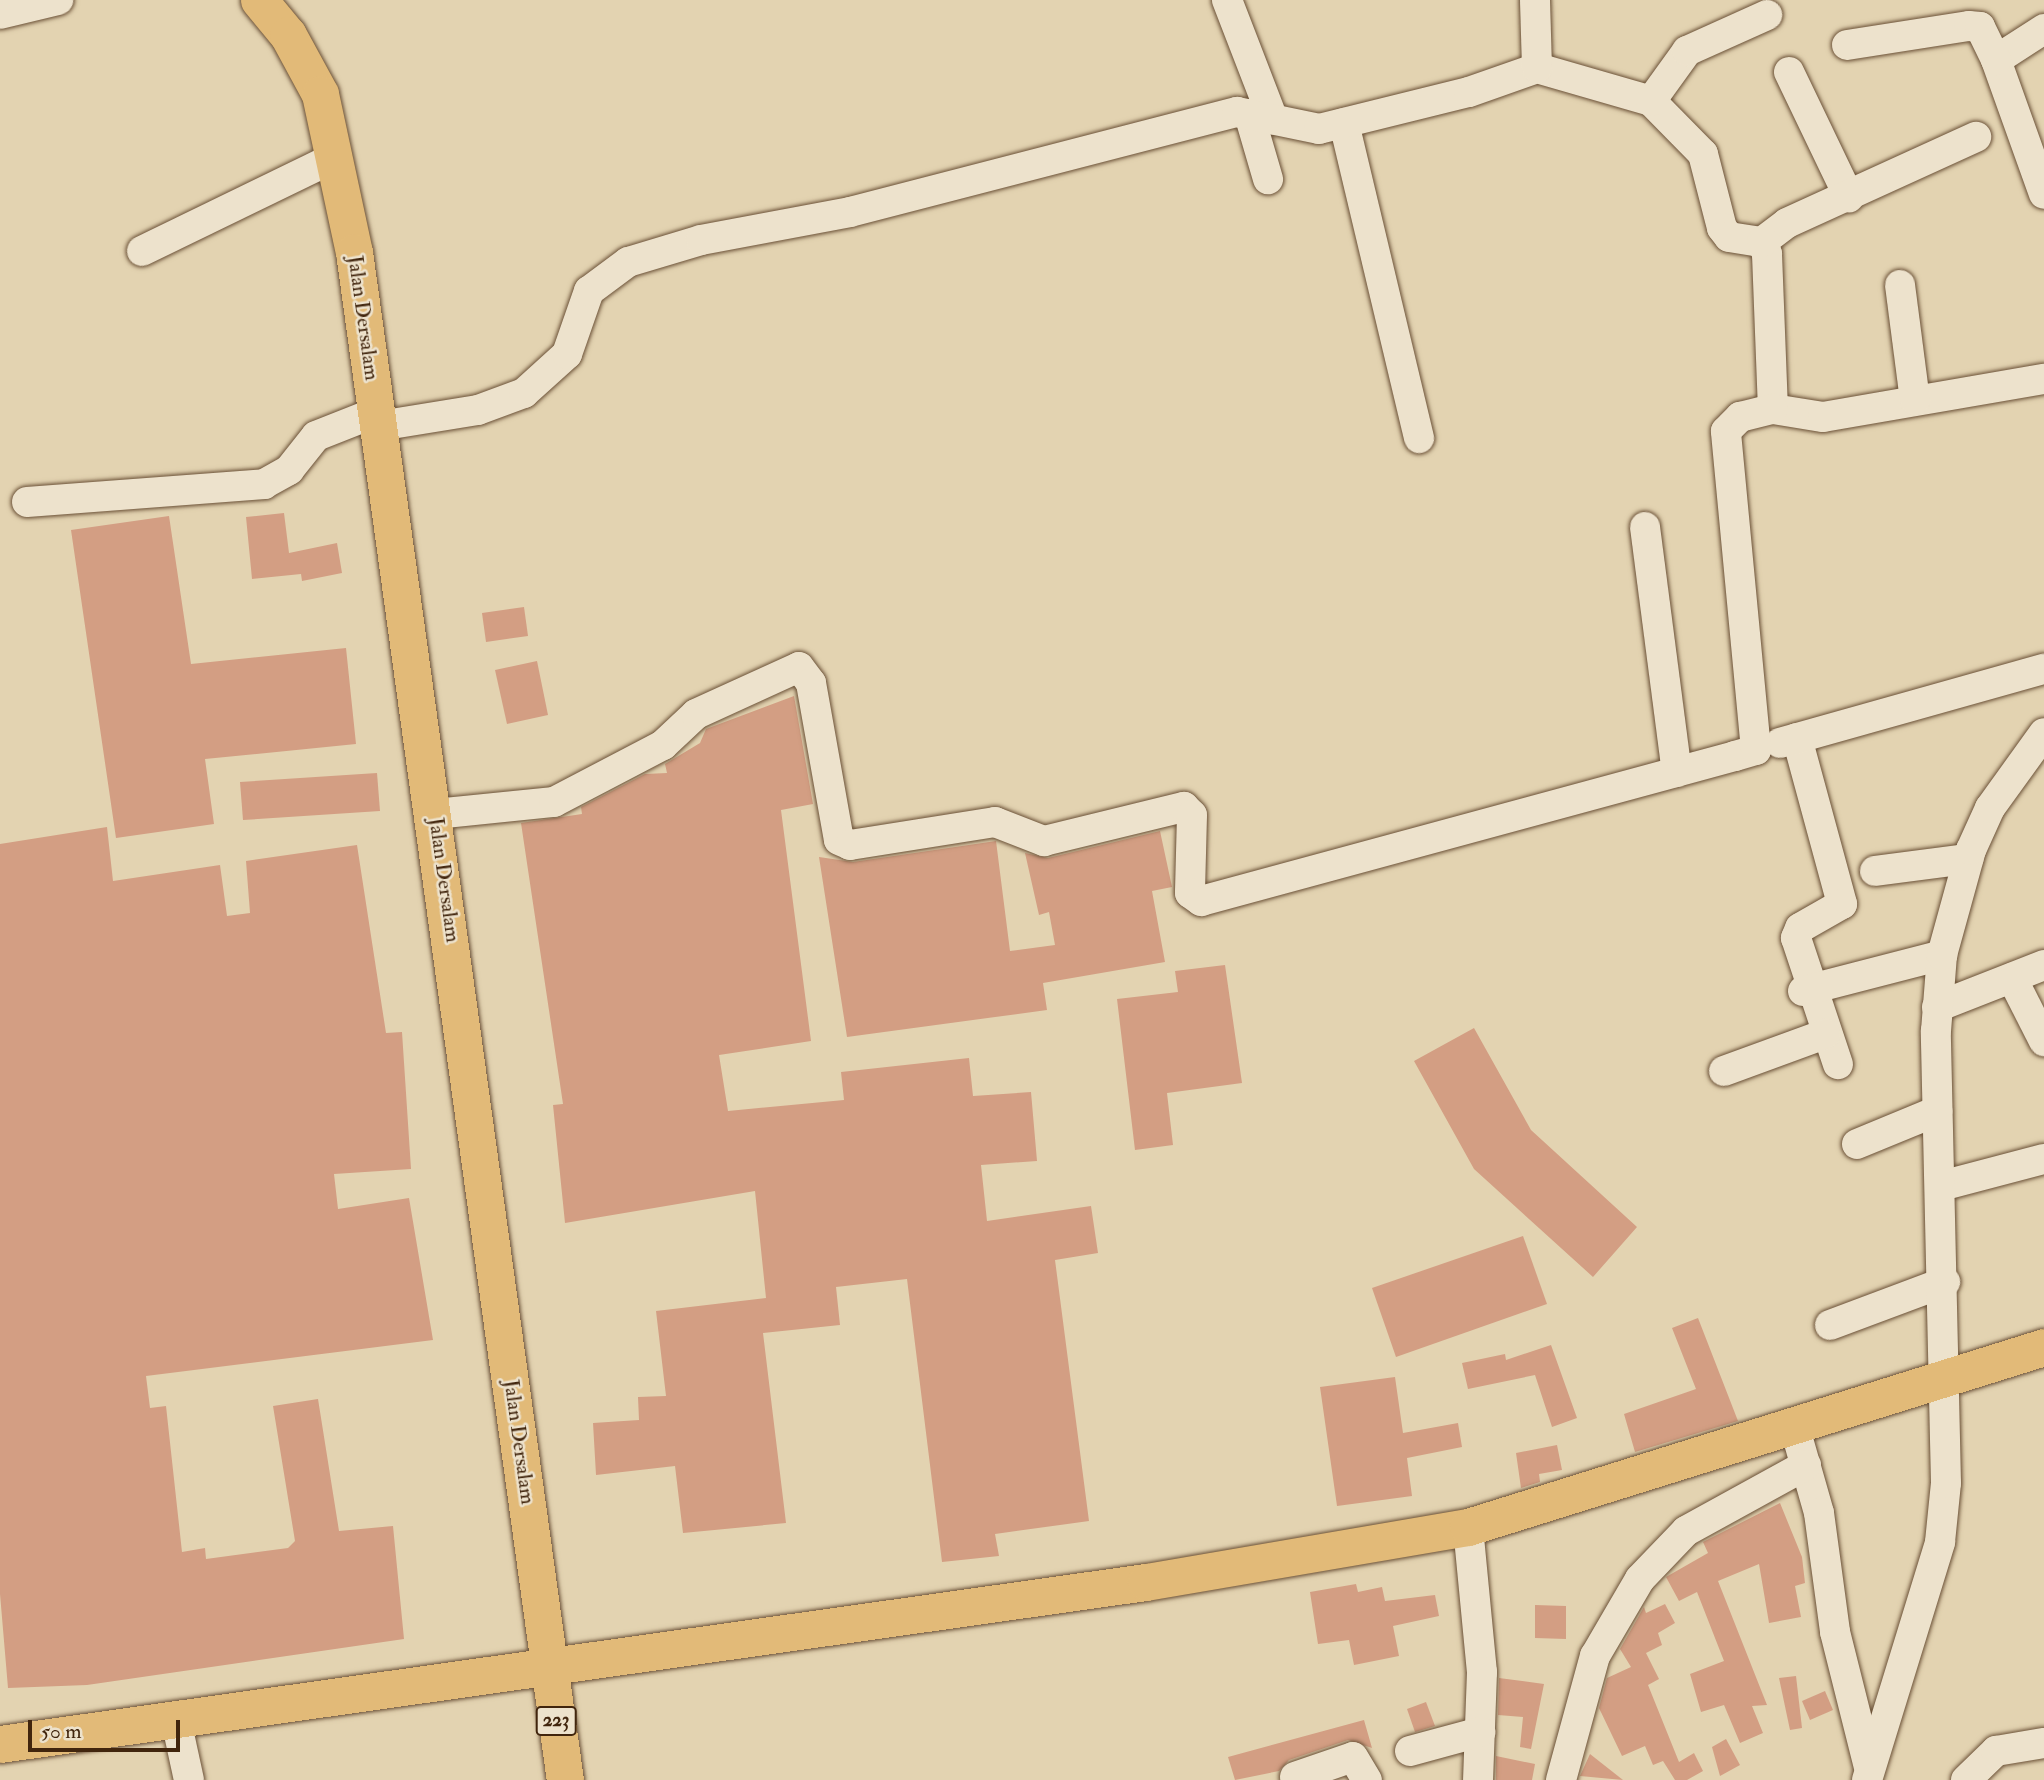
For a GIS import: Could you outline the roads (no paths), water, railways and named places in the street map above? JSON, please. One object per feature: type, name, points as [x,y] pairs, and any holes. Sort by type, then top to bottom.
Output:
[{"type":"main road","name":"Jalan Dersalam","points":[[259,0],[308,69],[336,157],[378,419],[435,814],[565,1780]]},
{"type":"main road","points":[[0,1744],[548,1663],[1146,1583],[1468,1527],[1947,1377],[2043,1351]]},
{"type":"street","points":[[0,14],[58,0]]},
{"type":"street","points":[[1227,0],[1261,117],[1268,178]]},
{"type":"street","points":[[1535,0],[1537,68]]},
{"type":"street","points":[[1651,101],[1687,51],[1766,15]]},
{"type":"street","points":[[1847,45],[1969,26],[1985,35],[2044,194]]},
{"type":"street","points":[[1996,60],[2044,29]]},
{"type":"street","points":[[27,502],[264,484],[289,470],[316,436],[378,419],[478,410],[524,393],[567,354],[589,291],[628,262],[1261,117],[1319,129],[1469,92],[1537,68],[1651,101],[1703,153],[1722,228],[1729,237],[1762,242]]},
{"type":"street","points":[[1789,72],[1849,197]]},
{"type":"street","points":[[1344,123],[1419,438]]},
{"type":"street","points":[[1773,409],[1762,242],[1772,231],[1976,137]]},
{"type":"street","points":[[142,251],[336,157]]},
{"type":"street","points":[[1900,285],[1915,400]]},
{"type":"street","points":[[1756,750],[1726,431],[1740,417],[1773,409],[1823,418],[2044,379]]},
{"type":"street","points":[[1645,527],[1677,772]]},
{"type":"street","points":[[435,814],[554,802],[663,745],[696,714],[802,667],[811,683],[839,840],[850,845],[995,822],[1044,841],[1184,807],[1192,815],[1195,900],[1677,772],[2044,669]]},
{"type":"street","points":[[1868,1774],[1940,1542],[1947,1377],[1937,1111],[1937,1007],[1942,955],[1968,859],[1990,808],[2044,733]]},
{"type":"street","points":[[1797,738],[1842,899],[1837,911],[1797,931],[1808,990],[1838,1064]]},
{"type":"street","points":[[1875,871],[1968,859]]},
{"type":"street","points":[[1808,990],[1942,955]]},
{"type":"street","points":[[1937,1007],[2044,965]]},
{"type":"street","points":[[2012,978],[2044,1041]]},
{"type":"street","points":[[1724,1071],[1825,1034]]},
{"type":"street","points":[[1857,1144],[1937,1111]]},
{"type":"street","points":[[1941,1186],[2044,1159]]},
{"type":"street","points":[[1830,1325],[1945,1282]]},
{"type":"street","points":[[1794,1425],[1806,1465],[1835,1632],[1868,1774]]},
{"type":"street","points":[[1561,1780],[1595,1656],[1640,1579],[1686,1531],[1806,1465]]},
{"type":"street","points":[[1468,1527],[1482,1672],[1478,1780]]},
{"type":"street","points":[[176,1720],[189,1780]]},
{"type":"street","points":[[1410,1751],[1480,1732]]},
{"type":"street","points":[[1966,1780],[1996,1752],[2044,1743]]},
{"type":"street","points":[[1295,1777],[1351,1757],[1367,1780]]}]
